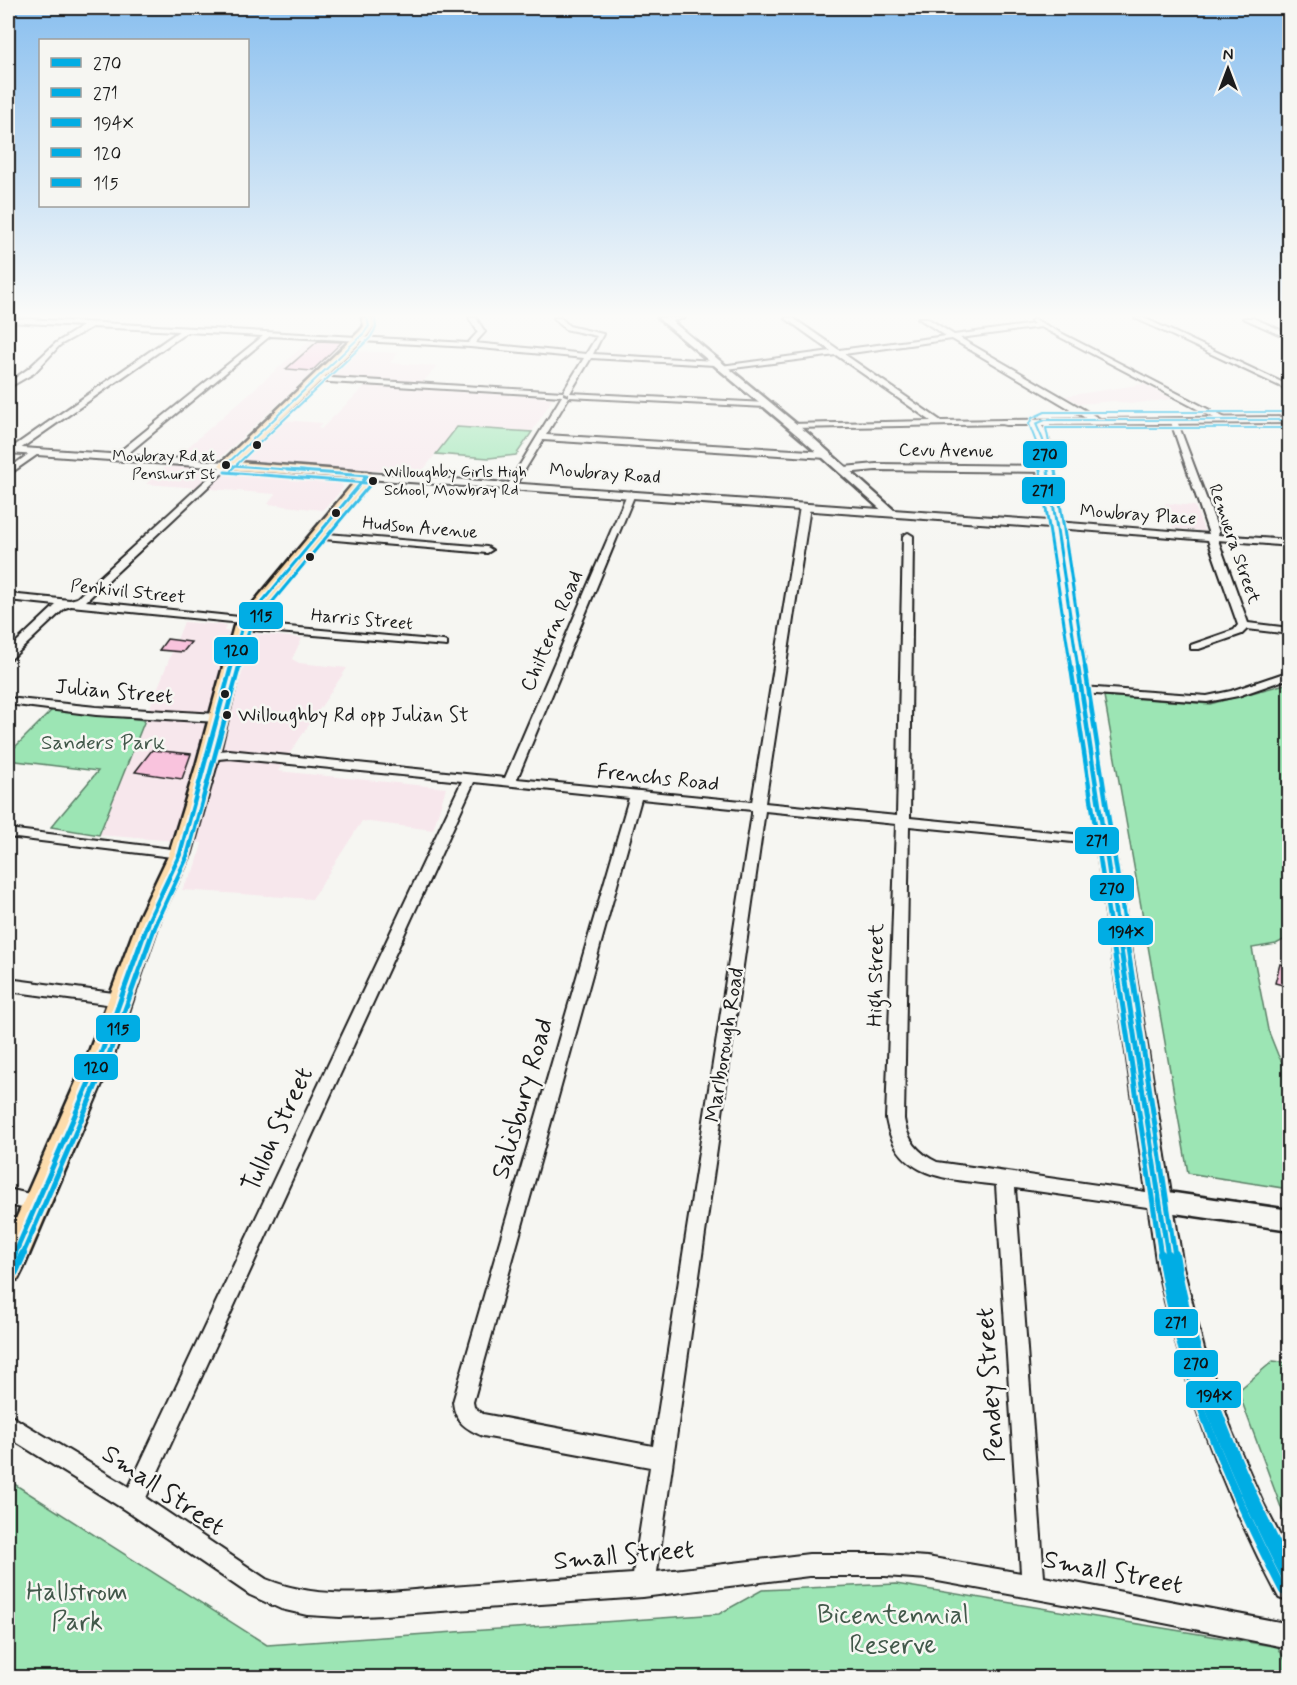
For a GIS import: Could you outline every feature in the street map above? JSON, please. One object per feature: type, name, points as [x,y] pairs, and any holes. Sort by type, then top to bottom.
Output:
[{"type":"main road","points":[[226,465],[297,397]]},
{"type":"main road","points":[[1005,422],[1290,420]]},
{"type":"main road","points":[[1005,422],[1048,423]]},
{"type":"main road","points":[[1048,423],[1043,440],[1047,469],[1178,1309],[1194,1361],[1246,1502],[1286,1581]]},
{"type":"main road","name":"Mowbray Road","points":[[10,450],[32,456],[117,458],[226,465],[1056,525]]},
{"type":"main road","points":[[328,473],[348,481],[350,496]]},
{"type":"main road","points":[[8,1269],[100,1056],[150,917],[180,854],[243,623],[367,476]]},
{"type":"street","points":[[10,450],[88,397]]},
{"type":"street","points":[[117,458],[192,397]]},
{"type":"street","points":[[511,486],[565,397]]},
{"type":"street","points":[[599,397],[766,405]]},
{"type":"street","points":[[756,397],[844,470],[891,513]]},
{"type":"street","points":[[901,397],[939,423]]},
{"type":"street","points":[[1055,397],[1097,421]]},
{"type":"street","points":[[1180,397],[1225,420]]},
{"type":"street","name":"Remuera Street","points":[[1173,421],[1214,532],[1212,537],[1244,626],[1238,632],[1195,647]]},
{"type":"street","points":[[792,426],[1005,422]]},
{"type":"street","points":[[540,436],[826,456]]},
{"type":"street","points":[[8,474],[32,456]]},
{"type":"street","points":[[8,656],[62,606],[84,597],[226,465]]},
{"type":"street","name":"Cevu Avenue","points":[[844,470],[876,467],[1047,469]]},
{"type":"street","name":"Chiltern Road","points":[[509,783],[631,494]]},
{"type":"street","name":"Marlborough Road","points":[[643,1584],[757,834],[759,797],[806,507]]},
{"type":"street","name":"Mowbray Place","points":[[1056,525],[1290,543]]},
{"type":"street","name":"Hudson Avenue","points":[[315,536],[487,550]]},
{"type":"street","name":"High Street","points":[[908,537],[896,1127],[908,1152],[925,1165],[948,1172],[1161,1201]]},
{"type":"street","name":"Penkivil Street","points":[[8,597],[243,623]]},
{"type":"street","name":"Harris Street","points":[[243,623],[443,644]]},
{"type":"street","points":[[1244,626],[1290,631]]},
{"type":"street","points":[[1082,690],[1207,699],[1234,694],[1290,674]]},
{"type":"street","name":"Julian Street","points":[[8,701],[96,711],[218,718]]},
{"type":"street","name":"Frenchs Road","points":[[208,756],[229,754],[1104,841]]},
{"type":"street","name":"Tulloh Street","points":[[133,1502],[469,779]]},
{"type":"street","name":"Salisbury Road","points":[[636,795],[463,1409],[467,1416],[483,1425],[662,1458]]},
{"type":"street","points":[[8,833],[180,854]]},
{"type":"street","points":[[8,985],[121,1000]]},
{"type":"street","name":"Pendey Street","points":[[1005,1179],[1033,1587]]},
{"type":"street","points":[[8,1197],[36,1203]]},
{"type":"street","points":[[1161,1201],[1290,1220]]},
{"type":"street","name":"Small Street","points":[[8,1425],[133,1502],[258,1587],[281,1597],[307,1602],[340,1605],[384,1603],[643,1584],[838,1564],[927,1568],[1290,1636]]},
{"type":"shaded area","points":[[246,397],[286,397],[209,468],[331,478],[341,482],[343,488],[322,510],[268,504],[275,494],[146,484]]},
{"type":"shaded area","points":[[354,397],[553,398],[532,432],[457,427],[420,474],[240,461],[282,420],[323,423],[318,428],[321,429]]},
{"type":"shaded area","points":[[1066,397],[1168,397],[1173,399],[1130,404],[1114,401],[1080,404]]},
{"type":"shaded area","points":[[1165,503],[1195,506],[1204,531],[1173,528]]},
{"type":"shaded area","points":[[184,622],[226,625],[224,631],[302,638],[292,659],[299,663],[347,668],[278,771],[446,788],[433,830],[362,821],[312,899],[182,890],[196,866],[202,843],[99,835]]},
{"type":"green space","points":[[457,427],[532,432],[516,455],[489,458],[436,454]]},
{"type":"green space","points":[[1289,683],[1289,941],[1285,939],[1276,944],[1252,948],[1268,1030],[1289,1075],[1289,1189],[1188,1173],[1104,696],[1210,704]]},
{"type":"green space","name":"Sanders Park","points":[[53,709],[145,720],[99,835],[51,827],[98,771],[8,760],[8,754]]},
{"type":"green space","points":[[1273,1361],[1289,1363],[1289,1529],[1238,1391]]},
{"type":"green space","points":[[8,1480],[267,1645],[719,1614],[762,1590],[896,1584],[1278,1647],[1289,1666],[1289,1677],[8,1677]]},
{"type":"building","points":[[167,639],[191,642],[183,652],[159,650]]},
{"type":"building","points":[[152,750],[191,754],[182,779],[135,772]]},
{"type":"building","points":[[1280,964],[1290,967],[1290,987],[1275,983]]},
{"type":"transit line","name":"120","points":[[226,465],[297,397]]},
{"type":"transit line","name":"115","points":[[231,470],[308,397]]},
{"type":"transit line","name":"271","points":[[1283,1591],[1227,1474],[1212,1434],[1197,1393],[1163,1269],[1036,442],[1029,424],[1032,418],[1045,412],[1290,412]]},
{"type":"transit line","name":"270","points":[[1290,420],[1045,420],[1036,424],[1043,440],[1170,1267],[1204,1391],[1219,1431],[1234,1470],[1290,1586]]},
{"type":"transit line","name":"194X","points":[[1290,428],[1046,428],[1050,439],[1177,1266],[1197,1345],[1223,1422],[1254,1497],[1290,1570]]},
{"type":"transit line","name":"120","points":[[226,465],[367,476]]},
{"type":"transit line","name":"115","points":[[225,472],[366,483]]},
{"type":"transit line","name":"120","points":[[8,1269],[100,1057],[150,917],[180,854],[206,766],[242,626],[367,476]]},
{"type":"transit line","name":"115","points":[[15,1272],[107,1060],[157,920],[187,857],[249,630],[373,481]]},
{"type":"place","name":"Mowbray Rd at Penshurst St","points":[[226,465]]},
{"type":"place","name":"Willoughby Girls High School, Mowbray Rd","points":[[373,481]]},
{"type":"place","name":"Willoughby Rd opp Julian St","points":[[227,715]]},
{"type":"park label","name":"Hallstrom Park","points":[[77,1608]]},
{"type":"park label","name":"Bicentennial Reserve","points":[[893,1630]]}]
